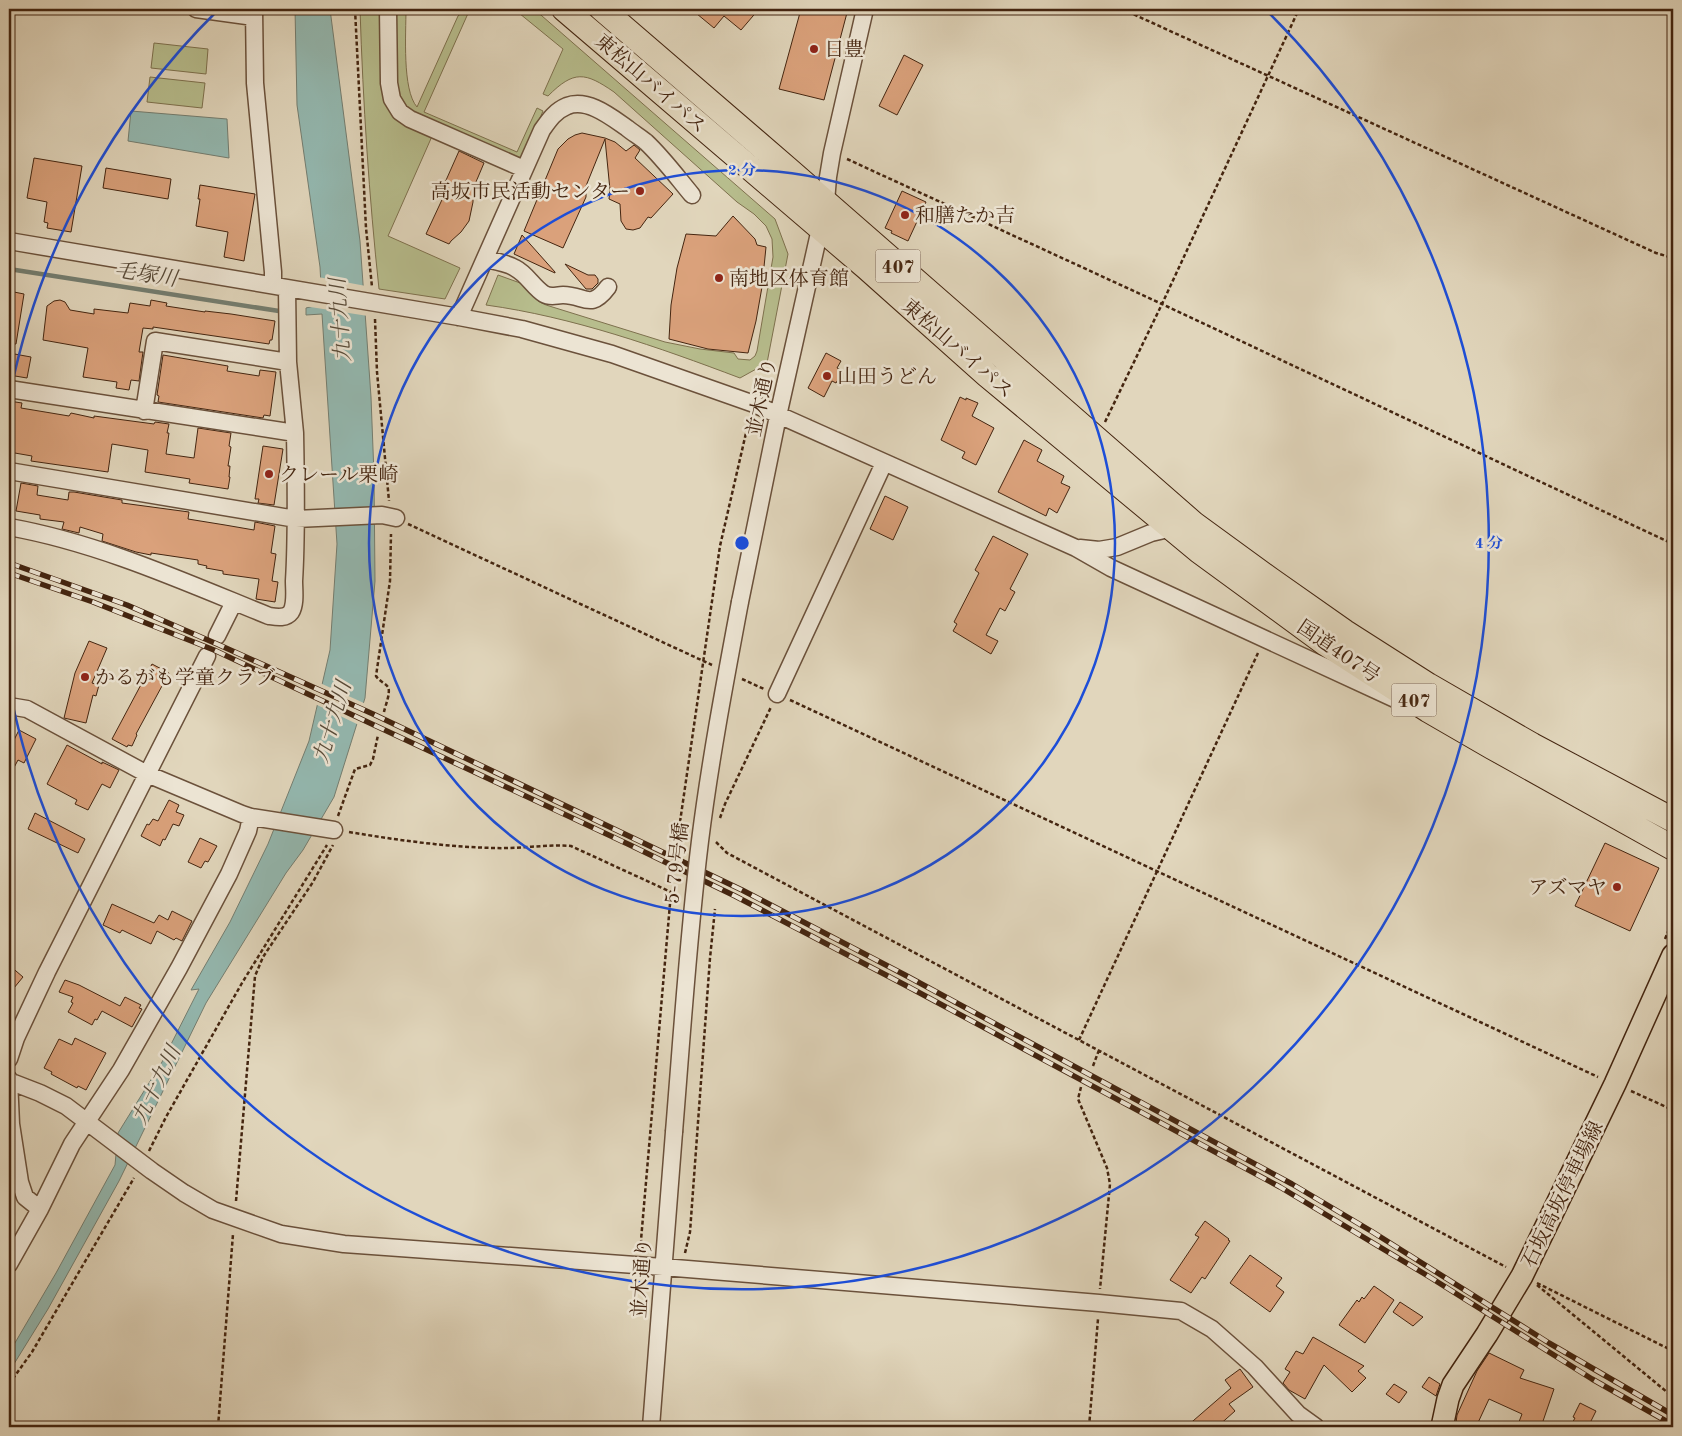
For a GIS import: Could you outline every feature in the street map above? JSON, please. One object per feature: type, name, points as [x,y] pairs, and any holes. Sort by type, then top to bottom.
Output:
[{"type":"highway","name":"東松山バイパス","points":[[564,9],[987,375],[1171,528]]},
{"type":"highway","name":"東松山バイパス","points":[[602,9],[1194,524]]},
{"type":"highway","name":"国道407号","points":[[1194,524],[1345,632],[1428,686],[1532,745],[1673,820]]},
{"type":"highway","name":"国道407号","points":[[1171,528],[1199,551],[1326,644],[1428,710],[1673,848]]},
{"type":"main road","name":"石坂高坂停車場線","points":[[1442,1427],[1453,1385],[1522,1276],[1615,1084],[1673,956]]},
{"type":"street","points":[[9,527],[38,532],[100,551],[163,573],[269,616],[278,618],[286,616],[291,612],[304,519],[288,362],[287,288],[273,272],[255,83],[254,13],[196,9]]},
{"type":"street","points":[[388,9],[389,83],[392,99],[400,112],[410,119],[524,169]]},
{"type":"street","name":"並木通り","points":[[740,602],[778,416],[826,202],[832,153],[865,9]]},
{"type":"street","points":[[459,317],[542,130],[549,119],[569,105],[587,106],[605,113],[645,141],[692,195]]},
{"type":"street","points":[[9,241],[459,317],[522,329],[612,354],[738,398],[1076,548],[1111,568],[1386,695],[1428,710]]},
{"type":"street","points":[[485,259],[514,267],[545,294],[553,297],[563,295],[585,300],[595,300],[602,296],[608,287]]},
{"type":"street","points":[[144,411],[155,340],[288,362]]},
{"type":"street","points":[[9,389],[295,433]]},
{"type":"street","points":[[777,694],[884,463]]},
{"type":"street","points":[[9,471],[304,519],[390,518]]},
{"type":"street","points":[[1076,548],[1099,550],[1117,547],[1151,533],[1194,524]]},
{"type":"street","points":[[217,636],[234,602]]},
{"type":"street","name":"5-79号橋","points":[[674,1132],[690,926],[700,841],[717,726],[740,602]]},
{"type":"street","points":[[9,1059],[16,1038],[43,980],[207,656]]},
{"type":"street","points":[[9,706],[27,709],[147,774],[255,817],[332,830]]},
{"type":"street","points":[[9,1264],[40,1209],[72,1144],[89,1123],[179,968],[229,874],[255,817]]},
{"type":"street","points":[[40,1209],[25,1197],[20,1182],[11,1124],[9,1081],[66,1106],[140,1165],[184,1194],[213,1210],[281,1234],[344,1244],[671,1268],[1181,1311],[1212,1329],[1255,1367],[1298,1414],[1316,1427]]},
{"type":"street","name":"並木通り","points":[[651,1427],[671,1268],[674,1132]]},
{"type":"path","points":[[355,9],[366,228],[390,518],[390,581],[376,676],[378,680],[388,687],[389,692],[384,712]]},
{"type":"path","points":[[1122,9],[1656,253],[1673,258]]},
{"type":"path","points":[[1095,438],[1103,426],[1162,304],[1299,9]]},
{"type":"path","points":[[832,153],[1162,304],[1673,544]]},
{"type":"path","points":[[680,822],[720,546],[746,432],[751,422]]},
{"type":"path","points":[[390,518],[704,662]]},
{"type":"path","points":[[1079,1040],[1258,653]]},
{"type":"path","points":[[719,820],[777,694],[1673,1110]]},
{"type":"path","points":[[9,1384],[32,1352],[242,983],[311,874],[332,830],[352,774],[355,769],[370,765],[378,735]]},
{"type":"path","points":[[218,1427],[255,976],[263,957],[321,868],[335,839],[332,830]]},
{"type":"path","points":[[332,830],[404,841],[495,848],[571,846],[671,892],[641,1240],[646,1266]]},
{"type":"path","points":[[716,835],[715,841],[727,853],[829,909],[1099,1050],[1522,1276]]},
{"type":"path","points":[[671,1268],[686,1250],[690,1232],[715,909]]},
{"type":"path","points":[[1093,1066],[1099,1050]]},
{"type":"path","points":[[1081,1087],[1078,1099],[1107,1168],[1110,1184],[1088,1427]]},
{"type":"path","points":[[1673,1351],[1533,1281],[1673,1397]]},
{"type":"green space","points":[[360,9],[380,9],[384,93],[433,134],[388,236],[460,268],[445,299],[379,289],[367,149]]},
{"type":"green space","points":[[395,9],[406,9],[407,75],[412,99],[417,107],[458,16],[466,9],[470,9],[424,112],[517,152],[537,108],[543,111],[522,160],[412,113],[402,100],[397,85]]},
{"type":"green space","points":[[514,9],[534,9],[775,219],[788,254],[767,363],[740,378],[615,334],[551,317],[486,305],[498,275],[523,284],[538,301],[546,305],[665,342],[734,353],[738,359],[750,360],[757,351],[773,257],[772,239],[766,226],[614,92],[595,81],[580,77],[565,82],[548,96],[543,94],[563,49]]},
{"type":"green space","points":[[154,43],[208,49],[206,74],[151,68]]},
{"type":"green space","points":[[150,77],[205,83],[202,108],[147,102]]},
{"type":"water","name":"九十九川","points":[[295,9],[330,9],[360,241],[371,397],[374,475],[375,581],[365,698],[334,797],[303,850],[286,873],[206,1003],[119,1181],[48,1309],[9,1372],[9,1353],[56,1273],[115,1165],[118,1133],[162,1062],[199,989],[191,990],[230,922],[268,844],[309,741],[330,650],[337,544],[322,314],[306,315],[306,308],[322,304],[320,267],[297,105]]},
{"type":"water","points":[[131,111],[227,119],[229,158],[128,141]]},
{"type":"pier","points":[[318,277],[366,286],[368,316],[304,306],[319,302]]},
{"type":"pier","points":[[320,683],[366,704],[359,725],[315,704]]},
{"type":"building","points":[[691,9],[759,9],[741,30],[724,16],[714,28]]},
{"type":"building","name":"日豊","points":[[801,9],[848,9],[824,100],[779,89]]},
{"type":"building","points":[[904,55],[923,65],[897,115],[879,106]]},
{"type":"building","name":"高坂市民活動センター","points":[[582,133],[605,138],[615,142],[626,151],[634,145],[640,150],[635,158],[673,194],[651,218],[648,217],[640,228],[626,229],[621,221],[620,204],[609,199],[610,190],[605,139],[586,186],[586,197],[563,248],[524,231],[558,149],[568,139]]},
{"type":"building","points":[[459,151],[484,163],[473,189],[473,202],[469,221],[449,244],[426,234],[447,189],[443,187]]},
{"type":"building","points":[[34,158],[82,166],[71,232],[47,228],[48,223],[44,222],[47,202],[27,198]]},
{"type":"building","points":[[106,168],[171,179],[168,199],[103,188]]},
{"type":"building","points":[[200,185],[255,194],[244,261],[224,257],[228,232],[196,226]]},
{"type":"building","name":"和膳たか吉","points":[[902,191],[926,202],[908,241],[885,228]]},
{"type":"building","name":"南地区体育館","points":[[733,216],[755,239],[757,245],[766,247],[762,287],[748,353],[708,349],[669,339],[671,305],[677,268],[686,234],[716,236]]},
{"type":"building","points":[[522,235],[555,272],[555,273],[514,254]]},
{"type":"building","points":[[565,264],[588,275],[595,275],[598,283],[592,289],[586,289]]},
{"type":"building","points":[[9,291],[24,294],[16,344],[9,344]]},
{"type":"building","points":[[60,300],[65,302],[70,310],[94,314],[94,309],[128,313],[130,303],[150,306],[151,300],[167,303],[166,306],[275,321],[272,340],[270,340],[269,344],[153,327],[153,329],[143,328],[139,352],[143,352],[139,381],[131,380],[129,390],[116,388],[117,382],[83,377],[88,348],[43,340],[47,306],[54,301]]},
{"type":"building","points":[[9,353],[31,357],[27,378],[9,375]]},
{"type":"building","name":"山田うどん","points":[[826,353],[841,361],[837,368],[843,371],[836,383],[832,381],[824,397],[808,388]]},
{"type":"building","points":[[163,355],[228,366],[227,371],[259,376],[260,370],[276,372],[270,416],[264,415],[263,418],[158,402],[159,396],[157,395]]},
{"type":"building","points":[[960,397],[978,403],[972,416],[994,428],[976,465],[962,458],[965,452],[941,440]]},
{"type":"building","points":[[9,401],[22,403],[21,408],[69,416],[71,413],[94,418],[94,416],[154,424],[155,422],[169,424],[166,454],[194,458],[198,428],[231,433],[228,489],[189,483],[190,479],[145,472],[148,450],[112,444],[108,472],[31,461],[32,456],[9,452]]},
{"type":"building","points":[[1024,440],[1042,450],[1037,461],[1064,476],[1061,483],[1070,487],[1057,513],[1049,508],[1046,516],[998,492]]},
{"type":"building","name":"クレール栗崎","points":[[263,446],[283,449],[274,505],[258,503],[259,499],[255,499]]},
{"type":"building","points":[[21,483],[38,486],[37,495],[68,500],[69,492],[74,492],[122,500],[122,503],[189,512],[188,519],[254,530],[255,522],[275,526],[271,553],[276,554],[272,581],[278,582],[275,602],[256,599],[259,579],[223,574],[223,571],[206,568],[207,566],[198,564],[198,560],[136,552],[102,541],[103,534],[80,527],[79,533],[62,529],[64,522],[40,519],[40,515],[16,511]]},
{"type":"building","points":[[885,496],[908,507],[893,540],[870,529]]},
{"type":"building","points":[[993,536],[1028,554],[1010,589],[1015,592],[1005,611],[1000,608],[986,635],[998,641],[991,654],[953,631],[957,624],[954,622],[979,573],[975,570]]},
{"type":"building","name":"かるがも学童クラブ","points":[[89,641],[107,648],[92,683],[99,685],[96,696],[93,695],[86,723],[64,718],[75,673]]},
{"type":"building","points":[[152,664],[169,673],[136,734],[132,746],[128,745],[127,747],[112,739]]},
{"type":"building","points":[[19,730],[36,739],[24,763],[18,760],[9,777],[9,750]]},
{"type":"building","points":[[67,745],[102,764],[102,762],[119,770],[110,788],[102,784],[88,810],[75,804],[77,800],[47,784]]},
{"type":"building","points":[[169,800],[179,805],[176,812],[184,815],[179,826],[173,824],[160,846],[141,836],[147,824],[149,825],[153,819],[158,821]]},
{"type":"building","points":[[35,813],[85,839],[78,853],[28,829]]},
{"type":"building","points":[[200,838],[217,846],[208,862],[205,861],[201,868],[188,862]]},
{"type":"building","name":"アズマヤ","points":[[1605,843],[1659,868],[1630,931],[1575,906]]},
{"type":"building","points":[[112,904],[154,923],[159,915],[168,920],[172,911],[192,921],[182,941],[176,938],[174,940],[157,931],[151,944],[122,930],[120,933],[103,925]]},
{"type":"building","points":[[9,965],[23,977],[9,994]]},
{"type":"building","points":[[65,980],[120,1006],[125,997],[141,1005],[139,1008],[142,1009],[132,1027],[102,1011],[92,1025],[68,1012],[73,1003],[71,1002],[73,997],[59,992]]},
{"type":"building","points":[[75,1038],[106,1053],[86,1090],[78,1086],[77,1088],[51,1074],[52,1072],[44,1068],[59,1039],[72,1045]]},
{"type":"building","points":[[1205,1221],[1230,1241],[1205,1279],[1202,1277],[1191,1293],[1170,1280],[1199,1237],[1195,1235]]},
{"type":"building","points":[[1250,1255],[1282,1278],[1276,1286],[1284,1292],[1270,1312],[1230,1283]]},
{"type":"building","points":[[1374,1286],[1394,1300],[1365,1343],[1339,1325],[1357,1300],[1359,1302],[1362,1297],[1364,1299]]},
{"type":"building","points":[[1400,1302],[1423,1317],[1413,1326],[1393,1312]]},
{"type":"building","points":[[1313,1337],[1364,1366],[1358,1371],[1366,1378],[1352,1392],[1324,1365],[1305,1399],[1289,1390],[1283,1383],[1290,1372],[1285,1369],[1296,1351],[1303,1354]]},
{"type":"building","points":[[1489,1353],[1524,1370],[1520,1378],[1554,1389],[1541,1427],[1517,1427],[1522,1414],[1489,1399],[1476,1427],[1465,1427],[1456,1423],[1457,1415],[1477,1371]]},
{"type":"building","points":[[1240,1369],[1253,1387],[1229,1404],[1235,1411],[1217,1427],[1186,1427],[1231,1388],[1225,1380]]},
{"type":"building","points":[[1429,1377],[1440,1384],[1436,1396],[1422,1387]]},
{"type":"building","points":[[1394,1384],[1407,1392],[1399,1403],[1386,1394]]},
{"type":"building","points":[[1580,1403],[1596,1411],[1588,1427],[1570,1427],[1575,1418],[1573,1417]]},
{"type":"waterway","name":"毛塚川","points":[[9,269],[279,311]]},
{"type":"railway","points":[[9,563],[127,605],[217,644],[373,714],[742,890],[905,975],[1292,1184],[1371,1231],[1549,1343],[1673,1415]]},
{"type":"railway","points":[[9,573],[93,602],[214,650],[735,896],[905,985],[1280,1187],[1428,1276],[1592,1379],[1673,1425]]},
{"type":"place","name":"日豊","points":[[814,49]]},
{"type":"place","name":"高坂市民活動センター","points":[[640,191]]},
{"type":"place","name":"和膳たか吉","points":[[905,215]]},
{"type":"place","name":"南地区体育館","points":[[719,278]]},
{"type":"place","name":"山田うどん","points":[[827,376]]},
{"type":"place","name":"クレール栗崎","points":[[269,474]]},
{"type":"place","name":"かるがも学童クラブ","points":[[85,677]]},
{"type":"place","name":"アズマヤ","points":[[1617,887]]}]
